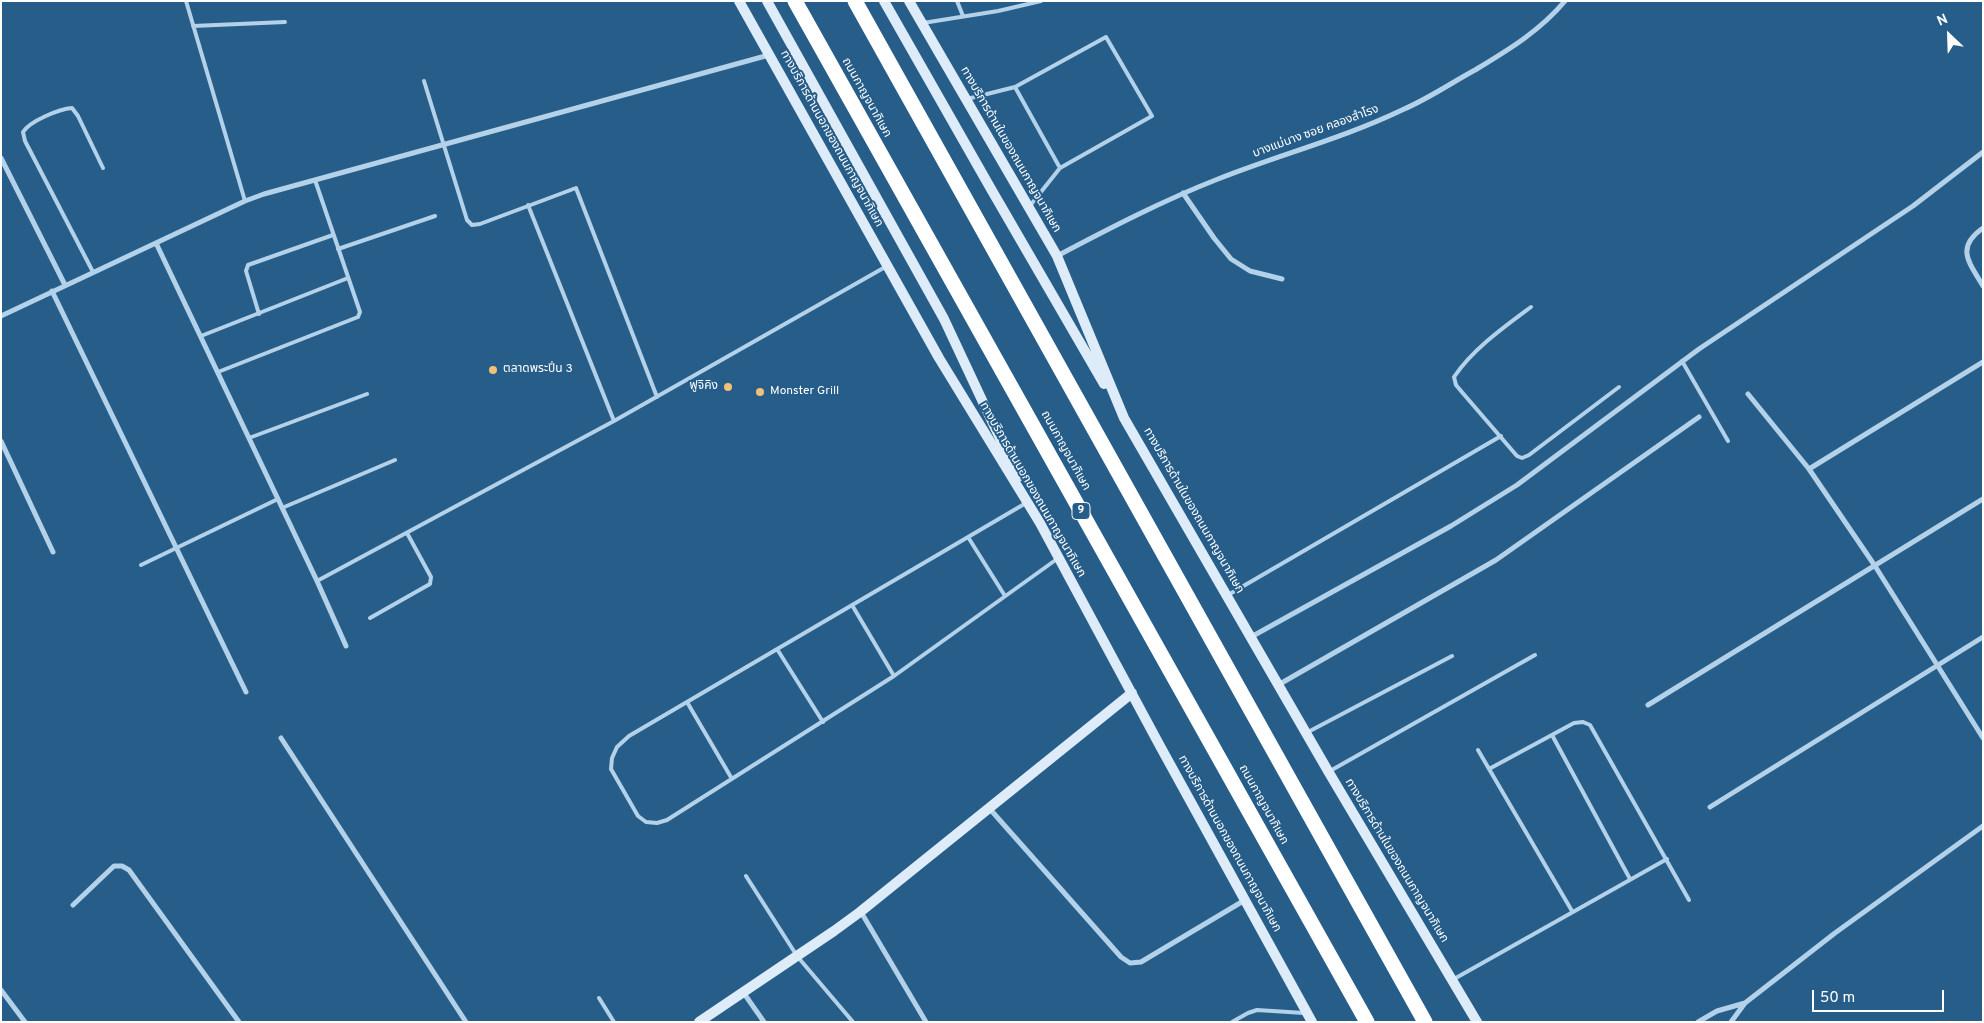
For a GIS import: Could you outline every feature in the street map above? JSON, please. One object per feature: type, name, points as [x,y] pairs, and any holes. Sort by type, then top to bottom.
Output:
[{"type":"highway","name":"ถนนกาญจนาภิเษก","points":[[795,1],[1367,1022]]},
{"type":"highway","points":[[855,1],[1425,1022]]},
{"type":"main road","name":"ทางบริการด้านนอกของถนนกาญจนาภิเษก","points":[[739,1],[939,358],[1040,523],[1310,1017]]},
{"type":"main road","points":[[767,1],[944,319],[1040,523]]},
{"type":"main road","points":[[884,1],[991,190],[1124,418]]},
{"type":"main road","name":"ทางบริการด้านในของถนนกาญจนาภิเษก","points":[[909,1],[1057,256],[1124,418],[1328,771],[1477,1022]]},
{"type":"main road","points":[[699,1022],[860,912],[1132,693]]},
{"type":"street","name":"บางแม่นาง ซอย คลองสำโรง","points":[[1057,256],[1183,193],[1403,110],[1512,48],[1552,17],[1565,1]]},
{"type":"street","points":[[1,316],[244,201],[770,55]]},
{"type":"street","points":[[1251,637],[1442,531],[1517,485],[1682,361],[1913,206],[1983,152]]},
{"type":"street","points":[[1,158],[65,285]]},
{"type":"street","points":[[1183,193],[1231,259],[1250,271],[1282,279]]},
{"type":"street","points":[[1983,228],[1967,243],[1967,254],[1983,286]]},
{"type":"street","points":[[156,243],[202,336],[346,646]]},
{"type":"street","points":[[52,291],[246,692]]},
{"type":"street","points":[[1808,470],[1983,362]]},
{"type":"street","points":[[1748,394],[1808,470],[1875,566],[1983,738]]},
{"type":"street","points":[[1278,685],[1502,556],[1699,417]]},
{"type":"street","points":[[1,440],[53,552]]},
{"type":"street","points":[[1648,705],[1983,499]]},
{"type":"street","points":[[1710,807],[1983,637]]},
{"type":"street","points":[[281,738],[466,1022]]},
{"type":"street","points":[[989,808],[1121,957],[1130,963],[1141,962],[1246,899]]},
{"type":"street","points":[[1731,1022],[1745,1003],[1835,933],[1983,826]]},
{"type":"street","points":[[73,905],[114,866],[122,866],[129,870],[239,1022]]},
{"type":"street","points":[[860,912],[926,1022]]},
{"type":"street","points":[[1,990],[25,1022]]},
{"type":"street","points":[[743,992],[764,1022]]},
{"type":"street","points":[[1698,1022],[1717,1011],[1745,1003]]},
{"type":"lane","points":[[186,1],[244,201]]},
{"type":"lane","points":[[957,1],[963,16]]},
{"type":"lane","points":[[921,24],[1041,1]]},
{"type":"lane","points":[[193,26],[285,22]]},
{"type":"lane","points":[[965,100],[1014,87],[1106,37],[1152,116],[1060,168],[1029,208]]},
{"type":"lane","points":[[424,81],[442,145],[467,220],[472,225],[480,224],[576,188],[657,397]]},
{"type":"lane","points":[[1014,87],[1060,168]]},
{"type":"lane","points":[[93,272],[25,141],[23,132],[27,126],[63,109],[72,108],[78,116],[103,168]]},
{"type":"lane","points":[[218,372],[358,317],[360,312],[315,180]]},
{"type":"lane","points":[[528,205],[614,421]]},
{"type":"lane","points":[[338,249],[435,216]]},
{"type":"lane","points":[[259,314],[246,271],[248,266],[333,234]]},
{"type":"lane","points":[[317,582],[614,421],[887,266]]},
{"type":"lane","points":[[202,336],[348,278]]},
{"type":"lane","points":[[1531,307],[1465,362],[1454,377],[1461,391],[1517,456],[1522,458],[1528,455],[1619,387]]},
{"type":"lane","points":[[1682,361],[1728,441]]},
{"type":"lane","points":[[249,438],[367,394]]},
{"type":"lane","points":[[1228,595],[1501,436]]},
{"type":"lane","points":[[282,508],[395,460]]},
{"type":"lane","points":[[141,565],[278,500]]},
{"type":"lane","points":[[1028,502],[629,736],[617,747],[612,758],[611,769],[638,816],[646,822],[657,823],[666,820],[894,676],[1059,558]]},
{"type":"lane","points":[[370,618],[430,584],[431,577],[407,533]]},
{"type":"lane","points":[[968,537],[1005,596]]},
{"type":"lane","points":[[852,605],[894,676]]},
{"type":"lane","points":[[777,650],[822,722]]},
{"type":"lane","points":[[1328,771],[1535,655]]},
{"type":"lane","points":[[1306,733],[1452,656]]},
{"type":"lane","points":[[687,702],[732,779]]},
{"type":"lane","points":[[1488,769],[1574,724],[1583,722],[1590,725],[1689,900]]},
{"type":"lane","points":[[1552,735],[1630,879]]},
{"type":"lane","points":[[1478,750],[1572,911]]},
{"type":"lane","points":[[1452,980],[1667,859]]},
{"type":"lane","points":[[746,876],[797,956],[852,1022]]},
{"type":"lane","points":[[599,998],[614,1022]]},
{"type":"lane","points":[[1232,1022],[1257,1010],[1310,1017]]},
{"type":"place","name":"ตลาดพระปิ่น 3","points":[[493,370]]},
{"type":"place","name":"ฟูจิคิง","points":[[728,387]]},
{"type":"place","name":"Monster Grill","points":[[760,392]]}]
